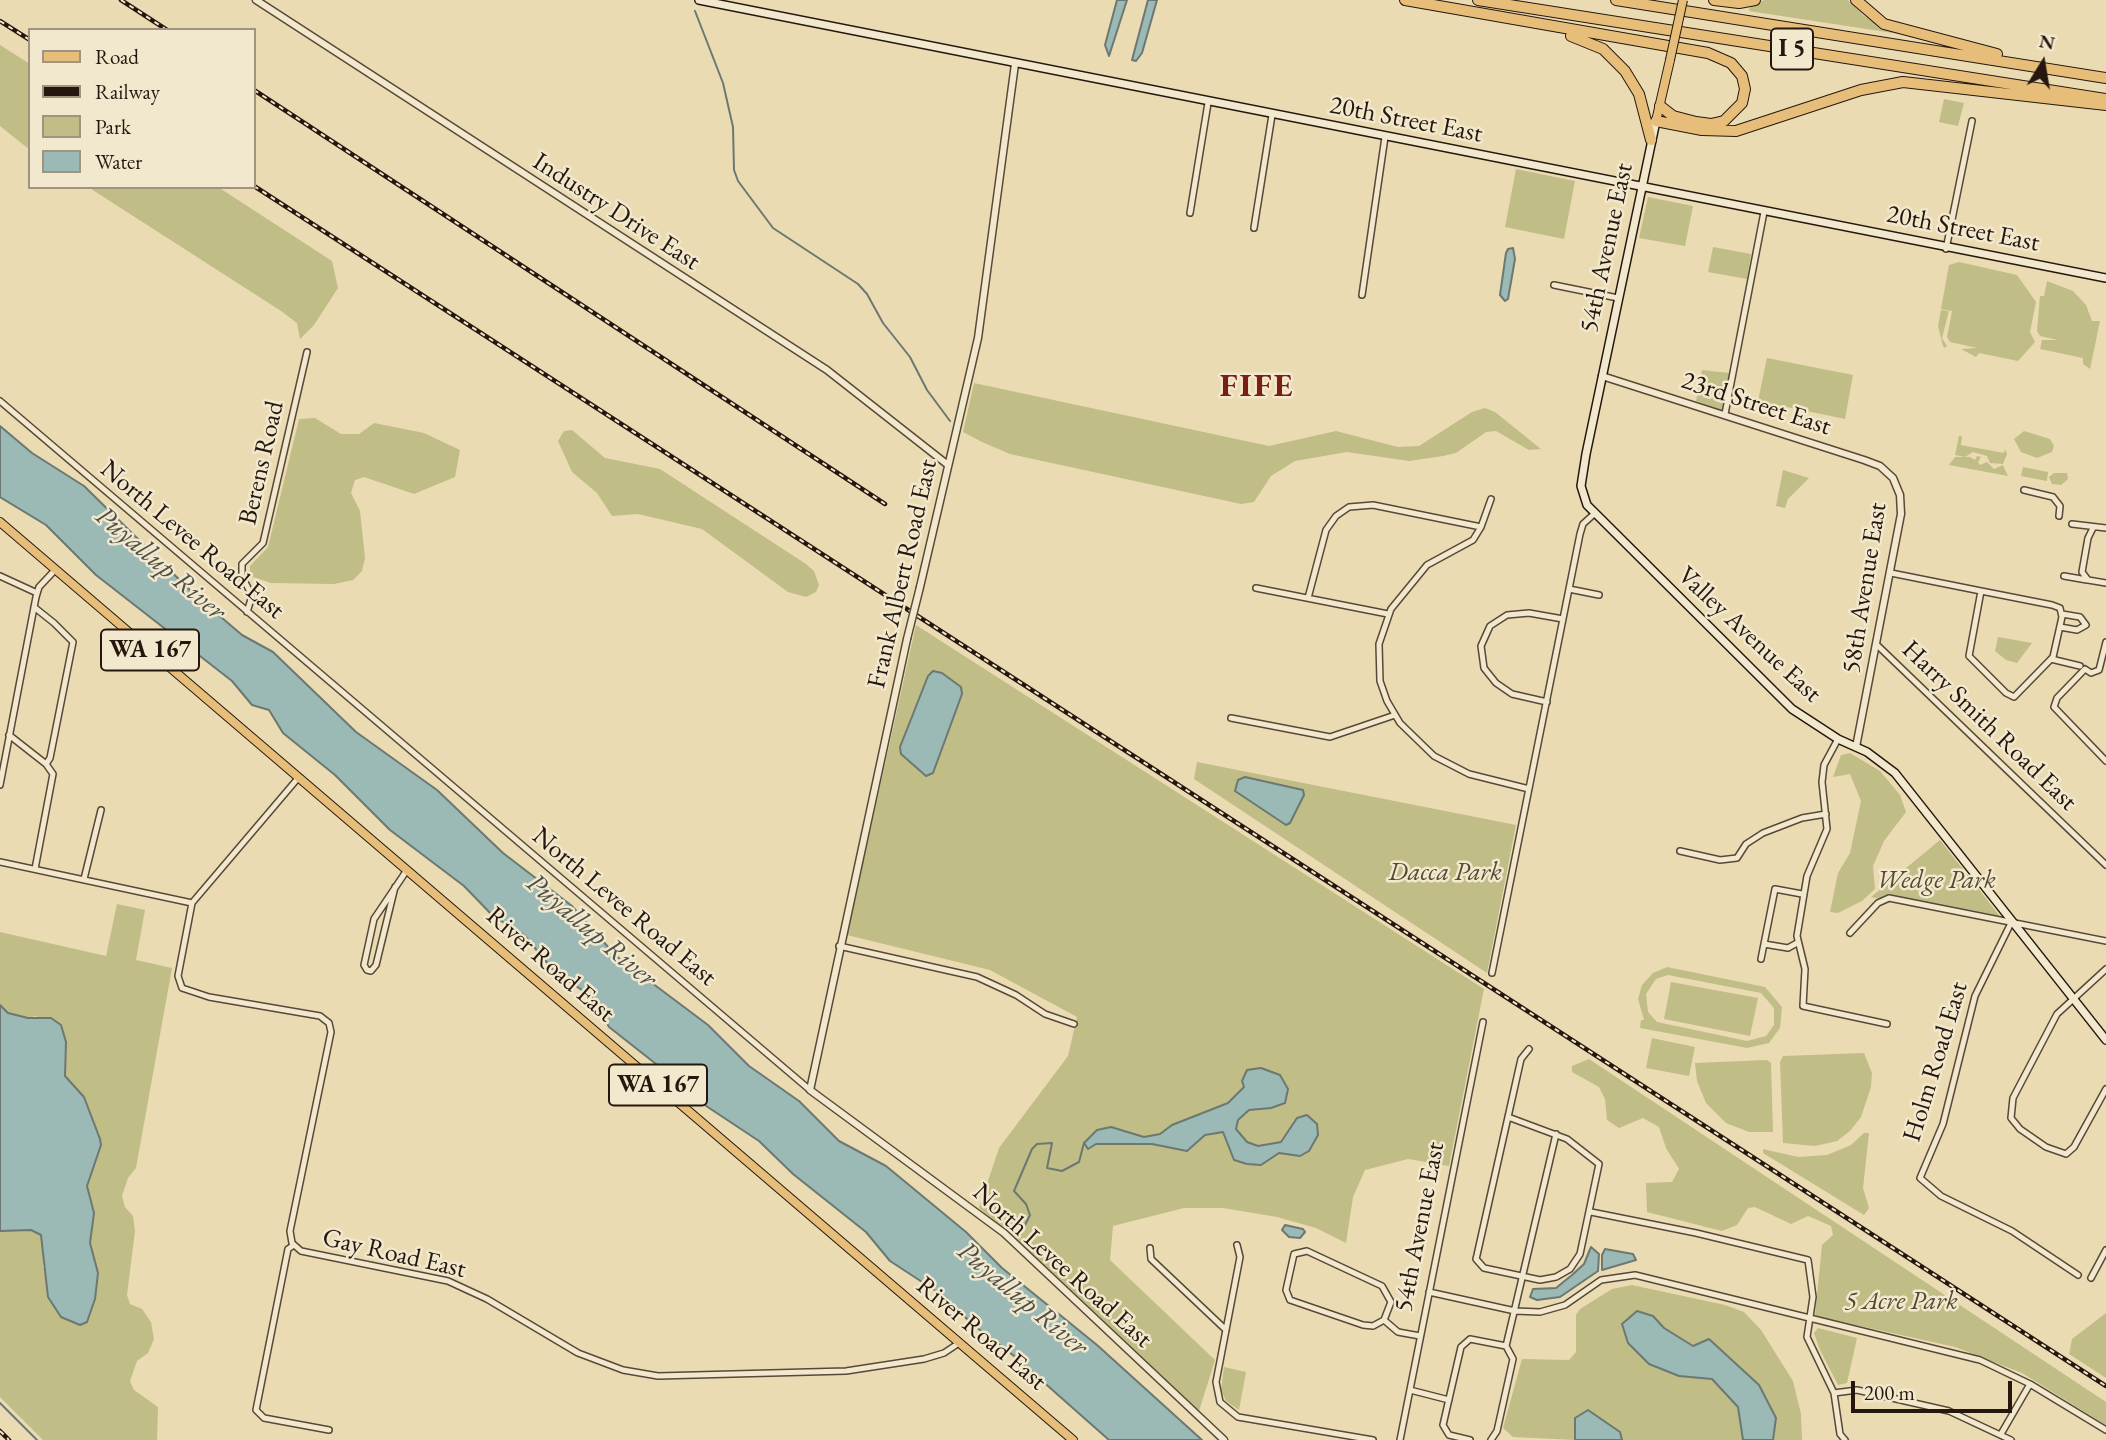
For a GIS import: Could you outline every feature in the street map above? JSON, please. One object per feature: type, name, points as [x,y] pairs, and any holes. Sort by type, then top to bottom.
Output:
[{"type":"highway","points":[[1405,0],[1708,53],[1731,63],[1742,76],[1745,89],[1742,103],[1724,121],[1711,124],[1696,122],[1673,116],[1660,106]]},
{"type":"highway","name":"I 5","points":[[1478,0],[2106,99]]},
{"type":"highway","name":"I 5","points":[[1616,0],[2106,78]]},
{"type":"highway","points":[[1714,0],[1739,3],[1755,0]]},
{"type":"highway","points":[[1856,0],[1875,18],[1892,27],[2094,76]]},
{"type":"highway","points":[[1531,23],[1591,42],[1615,59],[1639,94],[1651,140]]},
{"type":"highway","points":[[1656,121],[1702,130],[1736,131],[1861,90],[1903,82],[2106,105]]},
{"type":"main road","name":"20th Street East","points":[[699,0],[1208,103],[2106,278]]},
{"type":"main road","name":"54th Avenue East","points":[[1587,505],[1581,489],[1582,475],[1641,186],[1683,0]]},
{"type":"main road","name":"Valley Avenue East","points":[[1587,505],[1792,709],[1895,773],[2106,1040]]},
{"type":"main road","name":"River Road East","points":[[0,522],[1073,1440]]},
{"type":"street","name":"Industry Drive East","points":[[256,0],[827,370],[916,443],[948,465]]},
{"type":"street","name":"Frank Albert Road East","points":[[810,1090],[907,639],[978,338],[1015,64]]},
{"type":"street","points":[[1190,213],[1208,103]]},
{"type":"street","points":[[1254,228],[1272,115]]},
{"type":"street","points":[[1946,248],[1972,121]]},
{"type":"street","points":[[1362,295],[1385,137]]},
{"type":"street","points":[[1725,414],[1764,212]]},
{"type":"street","points":[[1554,285],[1618,298]]},
{"type":"street","name":"Berens Road","points":[[247,612],[252,596],[242,576],[242,564],[263,543],[307,352]]},
{"type":"street","name":"23rd Street East","points":[[1602,376],[1873,463],[1893,478]]},
{"type":"street","name":"North Levee Road East","points":[[0,401],[810,1090],[1004,1233],[1224,1440]]},
{"type":"street","name":"58th Avenue East","points":[[1856,747],[1902,507],[1893,478]]},
{"type":"street","points":[[2024,490],[2054,498],[2061,508],[2059,516]]},
{"type":"street","points":[[1491,499],[1481,527],[1469,543],[1423,569],[1388,614],[1381,635],[1378,664],[1382,689],[1395,715],[1420,744],[1442,762],[1469,774],[1529,789]]},
{"type":"street","points":[[1308,598],[1326,530],[1336,516],[1349,508],[1373,505],[1481,527]]},
{"type":"street","points":[[1492,973],[1581,529],[1594,514]]},
{"type":"street","points":[[2071,524],[2106,528]]},
{"type":"street","points":[[2090,581],[2085,578],[2082,569],[2088,535],[2093,528]]},
{"type":"street","points":[[0,785],[37,593],[55,570]]},
{"type":"street","points":[[1891,573],[2052,605],[2060,608],[2060,627],[2051,659],[2013,697],[1973,663],[1968,651],[1981,591]]},
{"type":"street","points":[[0,576],[37,593]]},
{"type":"street","points":[[2064,576],[2106,583]]},
{"type":"street","points":[[1256,588],[1388,614]]},
{"type":"street","points":[[1569,589],[1599,595]]},
{"type":"street","points":[[34,607],[71,640],[72,649],[51,758],[46,764]]},
{"type":"street","points":[[1546,702],[1512,694],[1496,683],[1484,668],[1481,646],[1490,626],[1507,615],[1529,613],[1563,619]]},
{"type":"street","points":[[2060,627],[2081,629],[2086,624],[2080,617],[2062,614]]},
{"type":"street","points":[[2104,757],[2058,715],[2054,706],[2057,698],[2085,669],[2091,673],[2099,670],[2106,642]]},
{"type":"street","name":"Harry Smith Road East","points":[[1876,644],[2106,865]]},
{"type":"street","points":[[2051,659],[2080,666]]},
{"type":"street","points":[[1231,718],[1330,737],[1395,715]]},
{"type":"street","points":[[9,735],[46,764],[53,779],[35,869]]},
{"type":"street","points":[[1838,739],[1824,765],[1822,782],[1826,832],[1802,894],[1797,943],[1805,969],[1803,1006],[1870,1016],[1887,1024]]},
{"type":"street","points":[[0,862],[192,903],[299,778]]},
{"type":"street","points":[[85,879],[101,810]]},
{"type":"street","points":[[1680,851],[1720,860],[1737,858],[1743,846],[1757,836],[1795,820],[1826,814]]},
{"type":"street","points":[[395,887],[376,965],[368,971],[364,965],[374,919],[395,887],[407,870]]},
{"type":"street","points":[[1761,958],[1774,889],[1802,894]]},
{"type":"street","points":[[1850,933],[1875,905],[1887,898],[2106,941]]},
{"type":"street","name":"Gay Road East","points":[[192,903],[178,976],[182,988],[209,997],[320,1016],[331,1027],[290,1231],[294,1245],[311,1255],[448,1281],[487,1299],[578,1353],[605,1365],[650,1375],[846,1371],[924,1359],[944,1353],[959,1343]]},
{"type":"street","name":"Holm Road East","points":[[2012,921],[1975,996],[1943,1124],[1920,1178],[1941,1196],[2011,1231],[2078,1275]]},
{"type":"street","points":[[1764,944],[1787,948],[1797,943]]},
{"type":"street","points":[[839,946],[977,977],[1010,992],[1045,1014],[1074,1024]]},
{"type":"street","points":[[2106,969],[2057,1014],[2013,1098],[2011,1118],[2020,1129],[2046,1147],[2066,1154],[2074,1147],[2106,1089]]},
{"type":"street","name":"54th Avenue East","points":[[1400,1440],[1483,1022]]},
{"type":"street","points":[[1508,1117],[1556,1134],[1595,1158],[1599,1164],[1580,1254],[1570,1269],[1548,1279],[1484,1268],[1478,1263],[1476,1255],[1521,1059],[1529,1049]]},
{"type":"street","points":[[1492,1439],[1513,1359],[1506,1346],[1556,1134]]},
{"type":"street","points":[[1591,1212],[1696,1233],[1808,1260],[1813,1297],[1807,1337],[1835,1393],[1844,1439]]},
{"type":"street","points":[[294,1245],[288,1249],[257,1413],[329,1430]]},
{"type":"street","points":[[1237,1245],[1240,1257],[1216,1382],[1220,1402],[1238,1417],[1373,1440]]},
{"type":"street","points":[[1150,1248],[1151,1259],[1226,1330]]},
{"type":"street","points":[[2091,1278],[2106,1250]]},
{"type":"street","points":[[1297,1251],[1307,1251],[1382,1286],[1391,1302],[1384,1320],[1373,1326],[1363,1325],[1293,1303],[1287,1298],[1290,1268],[1297,1251]]},
{"type":"street","points":[[1429,1292],[1515,1311],[1551,1311],[1601,1280],[1634,1275],[1958,1353],[2030,1384],[2106,1430]]},
{"type":"street","points":[[1384,1320],[1398,1332],[1420,1336]]},
{"type":"street","points":[[1470,1440],[1449,1435],[1445,1430],[1461,1347],[1465,1341],[1474,1339],[1506,1346]]},
{"type":"street","points":[[2001,1434],[2030,1384]]},
{"type":"street","points":[[1410,1390],[1449,1400]]},
{"type":"street","points":[[1835,1393],[1857,1390],[1949,1411],[2011,1440]]},
{"type":"green space","points":[[1764,0],[1848,0],[1864,16],[1899,34],[1749,11],[1750,6]]},
{"type":"green space","points":[[0,45],[28,63],[28,148],[0,126]]},
{"type":"green space","points":[[1944,99],[1964,103],[1958,126],[1939,122]]},
{"type":"green space","points":[[1516,169],[1575,181],[1564,239],[1505,227]]},
{"type":"green space","points":[[91,189],[221,189],[332,261],[338,288],[314,325],[300,339],[297,323]]},
{"type":"green space","points":[[1648,197],[1693,206],[1685,246],[1639,238]]},
{"type":"green space","points":[[1713,247],[1751,254],[1747,279],[1708,272]]},
{"type":"green space","points":[[1959,262],[2017,275],[2036,302],[2030,332],[2035,342],[2018,361],[1979,353],[1976,357],[1961,349],[1977,348],[1950,342],[1947,337],[1952,311],[1941,309],[1949,265]]},
{"type":"green space","points":[[2047,281],[2073,291],[2086,305],[2092,321],[2100,321],[2090,369],[2083,364],[2083,358],[2040,349],[2042,340],[2058,340],[2040,336],[2037,331],[2040,296],[2044,296]]},
{"type":"green space","points":[[1941,310],[1949,311],[1942,338],[1947,346],[1945,348],[1938,326]]},
{"type":"green space","points":[[1767,358],[1853,375],[1845,419],[1758,401]]},
{"type":"green space","points":[[1702,370],[1729,373],[1722,411],[1696,401]]},
{"type":"green space","points":[[974,383],[1269,446],[1336,431],[1398,447],[1419,446],[1472,412],[1485,408],[1495,412],[1541,449],[1529,450],[1496,431],[1486,432],[1456,453],[1443,456],[1409,461],[1347,452],[1295,461],[1271,476],[1254,502],[1241,504],[1010,454],[982,442],[963,432]]},
{"type":"green space","points":[[315,418],[341,434],[359,434],[374,423],[424,433],[460,450],[455,477],[414,494],[364,477],[355,480],[351,493],[360,511],[365,558],[362,571],[353,580],[334,584],[271,583],[250,576],[250,566],[268,547],[299,419]]},
{"type":"green space","points":[[572,430],[605,458],[660,469],[806,564],[814,571],[819,585],[816,592],[806,597],[788,592],[702,529],[638,514],[612,516],[597,493],[572,472],[558,441],[564,431]]},
{"type":"green space","points":[[2024,431],[2050,439],[2054,446],[2052,452],[2037,458],[2021,452],[2014,439]]},
{"type":"green space","points":[[1959,436],[1962,436],[1961,445],[2004,453],[2005,449],[2007,454],[2003,464],[1990,463],[1987,456],[1973,452],[1965,457],[1955,455]]},
{"type":"green space","points":[[1977,456],[1981,457],[1978,462],[1980,465],[1987,462],[1994,469],[2003,465],[2008,476],[1949,465],[1955,457],[1970,457],[1975,460]]},
{"type":"green space","points":[[2023,467],[2048,472],[2047,481],[2021,476]]},
{"type":"green space","points":[[1783,470],[1809,478],[1788,499],[1785,508],[1776,506]]},
{"type":"green space","points":[[2054,473],[2067,473],[2068,479],[2061,485],[2052,484],[2049,477]]},
{"type":"green space","points":[[916,625],[1484,989],[1449,1166],[1408,1159],[1365,1170],[1353,1197],[1346,1243],[1316,1228],[1277,1217],[1223,1208],[1184,1208],[1113,1226],[1110,1260],[1215,1360],[1199,1411],[1052,1272],[979,1208],[999,1148],[1068,1056],[1077,1017],[990,970],[847,935]]},
{"type":"green space","points":[[1998,637],[2032,643],[2017,663],[2006,660],[1995,651]]},
{"type":"green space","points":[[1850,753],[1880,771],[1900,795],[1906,812],[1884,841],[1873,866],[1875,889],[1862,901],[1838,913],[1830,912],[1838,873],[1850,853],[1861,801],[1850,774],[1833,777],[1841,755]]},
{"type":"green space","name":"Dacca Park","points":[[1197,762],[1516,825],[1487,973],[1194,779]]},
{"type":"green space","name":"Wedge Park","points":[[1940,840],[2006,924],[1871,897]]},
{"type":"green space","points":[[117,904],[145,910],[136,960],[172,968],[136,1168],[128,1178],[122,1196],[125,1207],[133,1216],[135,1231],[127,1295],[130,1304],[142,1309],[151,1322],[154,1339],[148,1353],[137,1361],[130,1381],[134,1390],[158,1407],[157,1440],[43,1440],[0,1397],[0,1231],[31,1230],[41,1235],[45,1252],[43,1268],[95,1261],[90,1243],[94,1213],[87,1186],[100,1139],[84,1097],[65,1076],[66,1042],[36,1016],[28,1018],[8,1013],[0,1005],[0,932],[106,956]]},
{"type":"green space","points":[[1667,967],[1765,987],[1782,1007],[1780,1028],[1769,1043],[1747,1048],[1640,1028],[1641,1020],[1644,1020],[1638,999],[1642,985],[1653,973]],"holes":[[[1668,975],[1761,993],[1774,1008],[1774,1025],[1766,1036],[1747,1041],[1657,1022],[1648,1012],[1646,994],[1656,979]]]},
{"type":"green space","points":[[1671,982],[1758,998],[1750,1036],[1664,1019]]},
{"type":"green space","points":[[1652,1038],[1695,1047],[1689,1076],[1646,1068]]},
{"type":"green space","points":[[1864,1053],[1872,1073],[1871,1087],[1861,1117],[1850,1131],[1837,1141],[1815,1146],[1783,1143],[1780,1062],[1783,1056]]},
{"type":"green space","name":"5 Acre Park","points":[[1589,1059],[2106,1402],[2106,1425],[2022,1373],[1955,1347],[1815,1316],[1822,1245],[1833,1235],[1831,1226],[1808,1216],[1791,1224],[1755,1207],[1748,1208],[1737,1225],[1722,1231],[1647,1212],[1646,1183],[1672,1182],[1679,1169],[1666,1148],[1659,1127],[1643,1118],[1619,1128],[1607,1120],[1605,1099],[1599,1087],[1572,1072],[1572,1066]]},
{"type":"green space","points":[[1767,1060],[1771,1063],[1773,1132],[1749,1132],[1726,1123],[1706,1103],[1697,1081],[1695,1063]]},
{"type":"green space","points":[[1864,1133],[1869,1133],[1863,1188],[1869,1208],[1864,1215],[1763,1153],[1763,1149],[1798,1157],[1827,1155],[1851,1145]]},
{"type":"green space","points":[[1632,1285],[1725,1305],[1744,1312],[1761,1330],[1793,1381],[1801,1414],[1802,1440],[1773,1440],[1776,1418],[1693,1347],[1664,1328],[1653,1316],[1629,1343],[1649,1364],[1679,1376],[1712,1379],[1738,1407],[1743,1440],[1622,1440],[1620,1432],[1575,1418],[1575,1440],[1513,1437],[1503,1428],[1522,1359],[1569,1360],[1576,1352],[1576,1315],[1580,1309],[1612,1289]]},
{"type":"green space","points":[[2106,1313],[2106,1378],[2069,1354],[2072,1339]]},
{"type":"green space","points":[[1818,1328],[1857,1338],[1847,1383],[1838,1385],[1814,1333]]},
{"type":"green space","points":[[1224,1367],[1246,1372],[1239,1410],[1226,1401],[1221,1390]]},
{"type":"water","points":[[1117,0],[1127,0],[1109,56],[1105,45]]},
{"type":"water","points":[[1148,0],[1157,0],[1142,53],[1136,61],[1132,60]]},
{"type":"water","points":[[1513,248],[1515,259],[1508,299],[1505,301],[1500,295],[1506,253]]},
{"type":"water","name":"Puyallup River","points":[[0,426],[32,453],[84,486],[194,594],[242,635],[273,652],[356,732],[437,790],[503,853],[572,906],[616,956],[708,1025],[749,1066],[799,1101],[839,1141],[886,1166],[966,1232],[1002,1268],[1097,1345],[1202,1440],[1109,1440],[1014,1356],[972,1324],[945,1297],[890,1261],[866,1232],[793,1174],[759,1141],[679,1088],[670,1075],[609,1027],[592,997],[554,971],[524,935],[493,916],[464,886],[390,830],[335,775],[283,733],[269,710],[252,705],[232,681],[96,575],[46,525],[0,497]]},
{"type":"water","points":[[933,671],[942,673],[961,687],[962,694],[933,773],[926,776],[901,754],[900,747],[928,676]]},
{"type":"water","points":[[1245,777],[1303,790],[1304,795],[1290,823],[1286,825],[1235,791],[1238,780]]},
{"type":"water","points":[[0,1005],[8,1013],[28,1018],[51,1018],[61,1025],[66,1042],[65,1076],[84,1097],[100,1139],[101,1145],[87,1186],[94,1213],[90,1243],[98,1273],[95,1299],[87,1322],[80,1325],[61,1317],[48,1297],[41,1235],[31,1230],[0,1231]]},
{"type":"water","points":[[1261,1068],[1280,1075],[1288,1089],[1285,1103],[1271,1108],[1249,1110],[1238,1120],[1236,1129],[1247,1142],[1258,1146],[1281,1142],[1297,1118],[1307,1115],[1317,1124],[1318,1135],[1309,1151],[1300,1156],[1279,1153],[1261,1165],[1234,1160],[1223,1132],[1205,1135],[1187,1151],[1152,1144],[1096,1144],[1088,1149],[1084,1143],[1097,1130],[1111,1127],[1144,1137],[1160,1134],[1172,1125],[1228,1103],[1244,1087],[1242,1081],[1247,1070]]},
{"type":"water","points":[[1285,1225],[1303,1229],[1305,1232],[1300,1238],[1289,1237],[1282,1230]]},
{"type":"water","points":[[1591,1247],[1599,1254],[1598,1271],[1560,1297],[1537,1300],[1530,1297],[1533,1289],[1556,1288],[1572,1275],[1584,1264]]},
{"type":"water","points":[[1605,1249],[1633,1254],[1636,1260],[1602,1270],[1602,1255]]},
{"type":"water","points":[[1637,1311],[1653,1316],[1664,1328],[1693,1346],[1709,1339],[1759,1385],[1776,1418],[1773,1440],[1743,1440],[1738,1407],[1712,1379],[1679,1376],[1649,1364],[1628,1343],[1622,1324]]},
{"type":"water","points":[[1588,1410],[1620,1432],[1622,1440],[1575,1440],[1575,1418]]},
{"type":"waterway","points":[[695,11],[723,83],[733,127],[734,170],[738,181],[773,228],[858,284],[867,294],[883,323],[910,357],[927,390],[950,421]]},
{"type":"waterway","points":[[1019,1237],[1030,1215],[1026,1204],[1014,1191],[1032,1149],[1037,1144],[1052,1143],[1047,1168],[1062,1171],[1079,1162],[1084,1143]]},
{"type":"waterway","points":[[0,1403],[37,1440]]},
{"type":"railway","points":[[121,0],[164,28]]},
{"type":"railway","points":[[0,21],[28,39]]},
{"type":"railway","points":[[256,91],[885,504]]},
{"type":"railway","points":[[256,187],[2106,1386]]},
{"type":"railway","points":[[0,1431],[9,1440]]},
{"type":"district","name":"FIFE","points":[[1257,387]]}]
